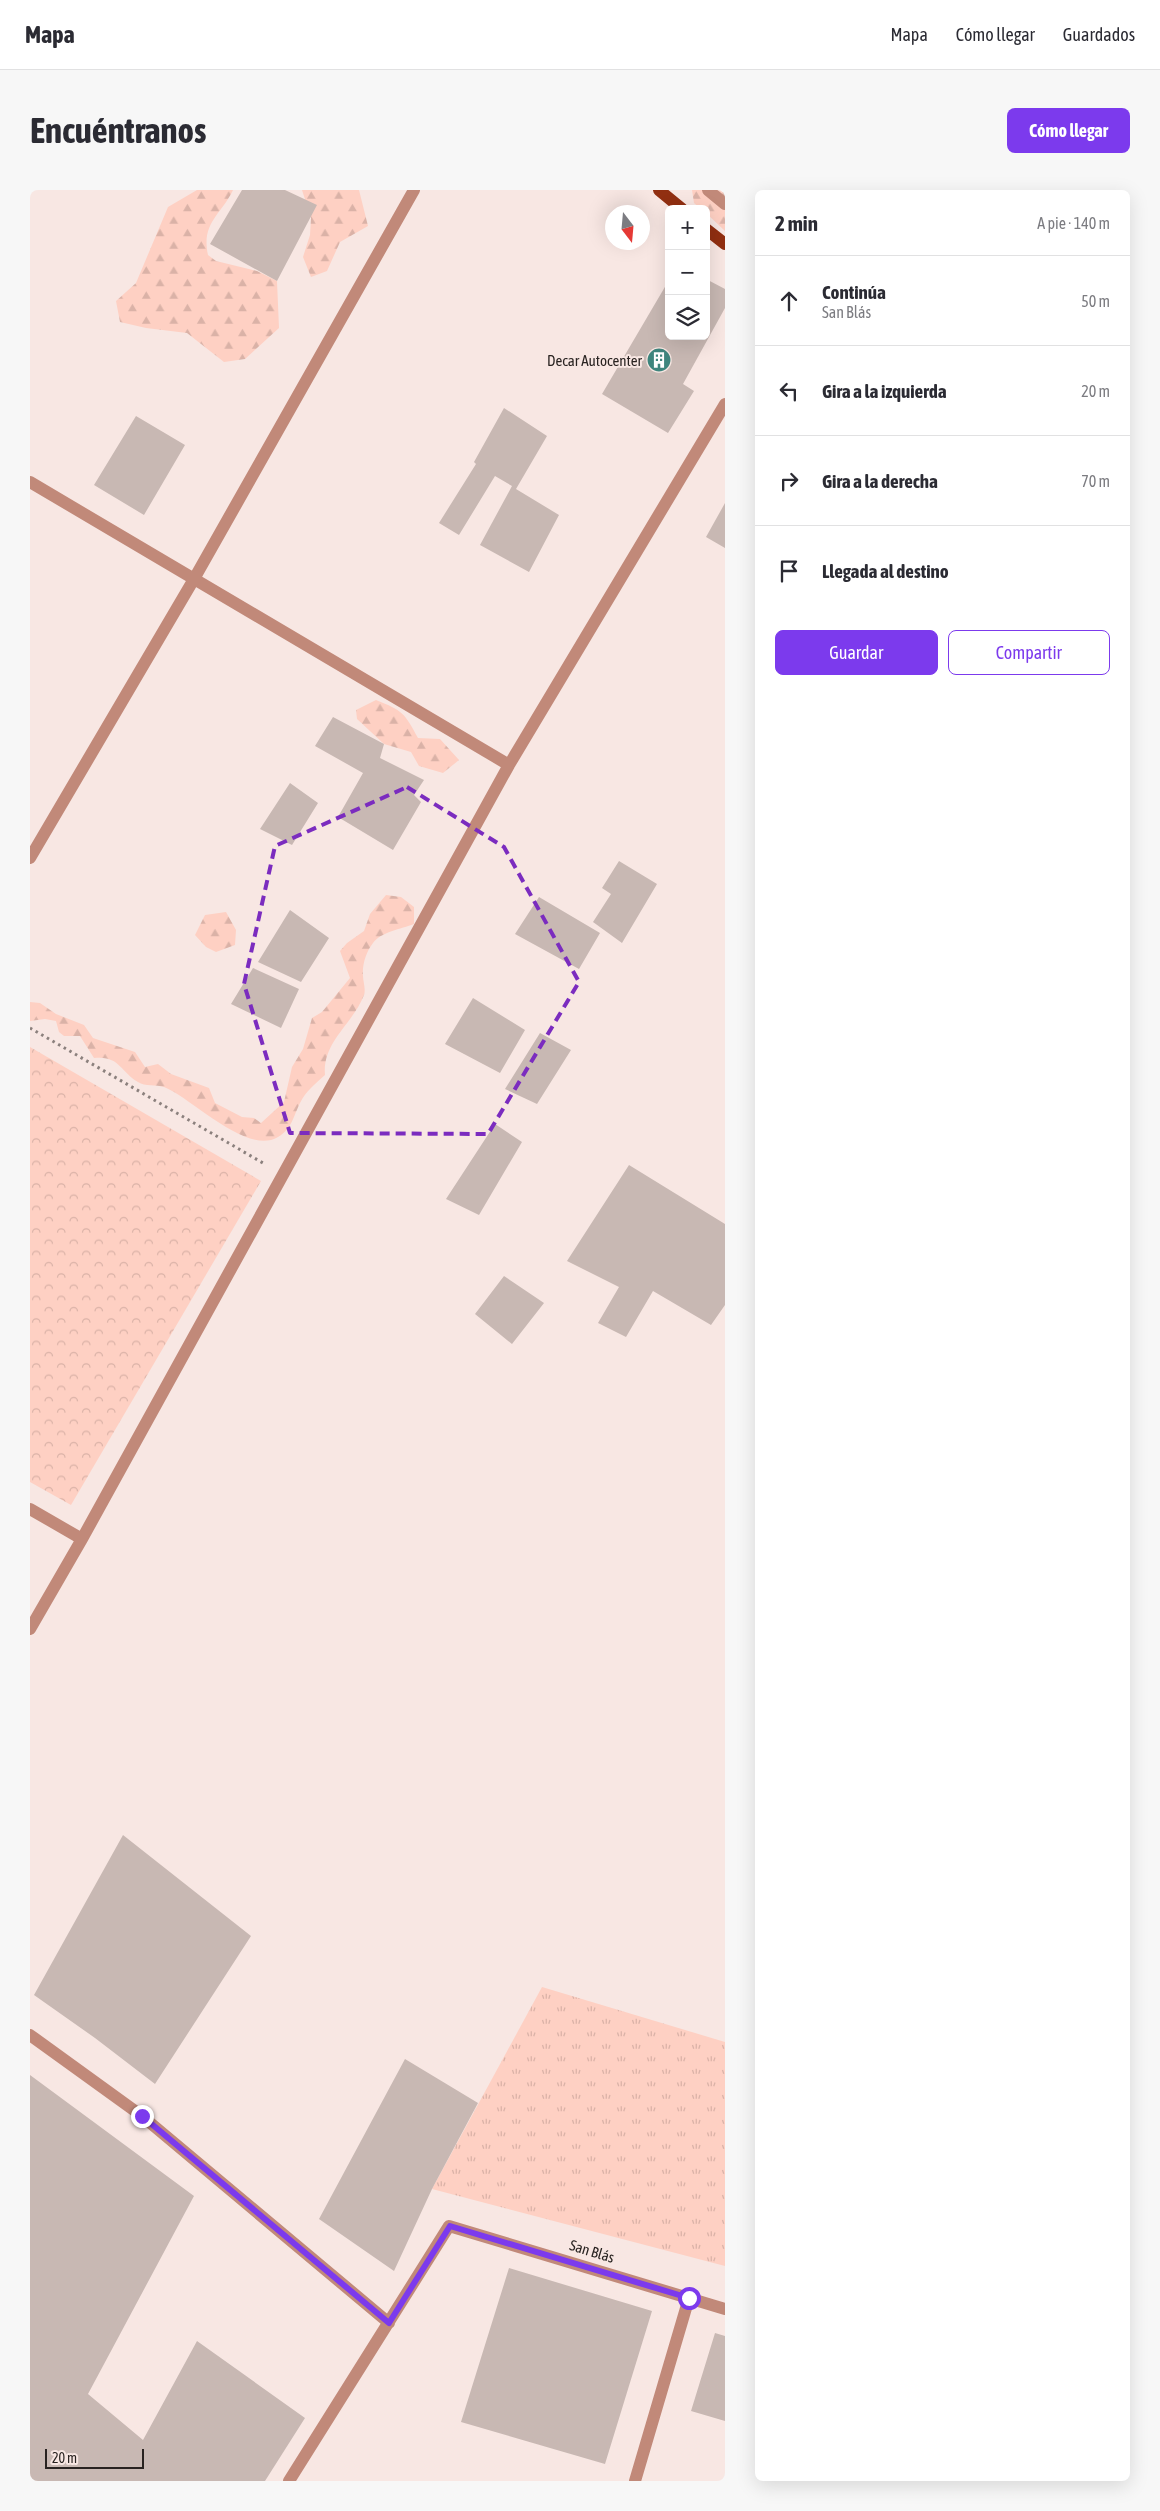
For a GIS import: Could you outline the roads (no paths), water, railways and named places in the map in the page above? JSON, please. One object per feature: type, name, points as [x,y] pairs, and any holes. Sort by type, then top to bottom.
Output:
[{"type":"main road","points":[[659,190],[677,205]]},
{"type":"main road","points":[[710,232],[725,244]]},
{"type":"street","points":[[30,858],[194,579],[414,190]]},
{"type":"street","points":[[708,190],[725,204]]},
{"type":"street","points":[[30,1629],[82,1539],[509,765],[725,404]]},
{"type":"street","points":[[30,482],[509,765]]},
{"type":"street","points":[[30,1509],[82,1539]]},
{"type":"street","points":[[30,2035],[142,2116],[389,2323],[289,2481]]},
{"type":"street","name":"San Blás","points":[[389,2323],[450,2226],[725,2308]]},
{"type":"street","points":[[634,2481],[689,2298]]},
{"type":"place","name":"Decar Autocenter","points":[[659,360]]}]
